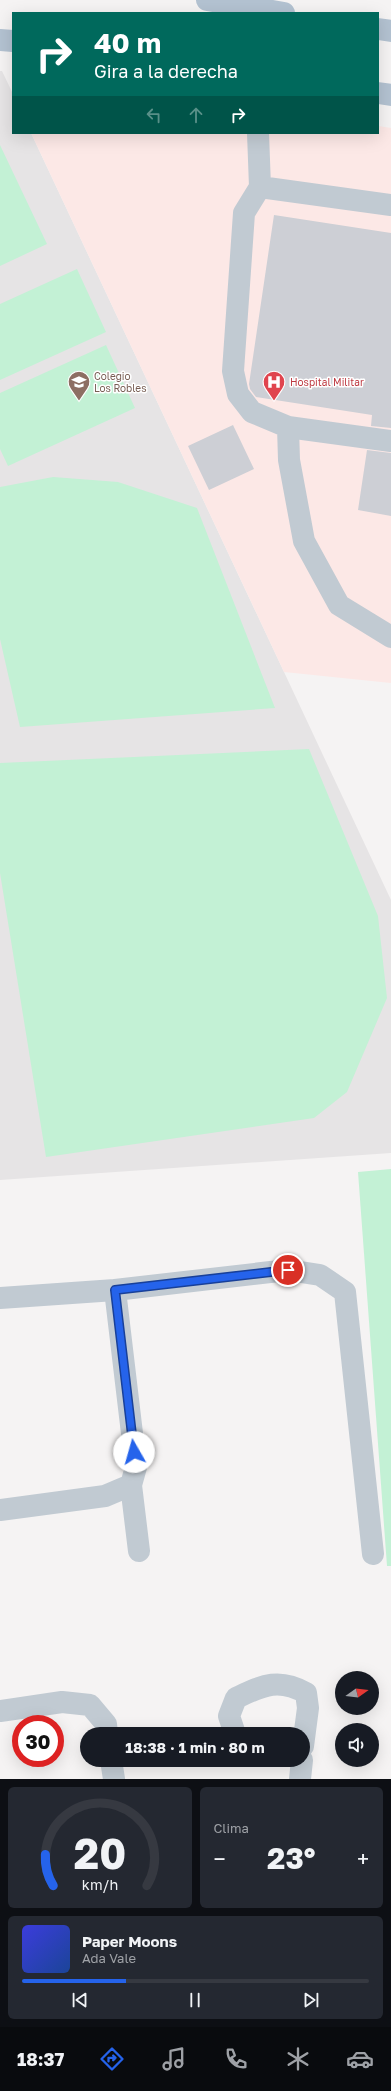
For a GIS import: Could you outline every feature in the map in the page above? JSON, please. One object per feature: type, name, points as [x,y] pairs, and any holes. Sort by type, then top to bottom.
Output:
[{"type":"main road","points":[[207,0],[278,12]]},
{"type":"main road","points":[[379,29],[391,31]]},
{"type":"main road","points":[[0,40],[12,41]]},
{"type":"main road","points":[[379,93],[391,95]]},
{"type":"street","points":[[258,134],[260,187],[244,214],[232,371],[238,394],[252,412],[288,427],[391,442]]},
{"type":"street","points":[[260,187],[391,206]]},
{"type":"street","points":[[288,427],[289,460],[304,541],[339,605],[391,636]]},
{"type":"street","points":[[0,1298],[115,1290],[288,1270],[320,1275],[345,1292],[373,1554]]},
{"type":"street","points":[[115,1290],[136,1467],[131,1485],[139,1551]]},
{"type":"street","points":[[0,1510],[105,1496],[131,1485]]},
{"type":"street","points":[[232,1727],[228,1716],[236,1698],[265,1684],[293,1686],[306,1693],[308,1708],[306,1727]]},
{"type":"street","points":[[0,1711],[62,1702],[90,1705],[106,1724],[106,1727]]},
{"type":"street","points":[[112,1767],[114,1779]]},
{"type":"street","points":[[300,1779],[301,1767]]},
{"type":"shaded area","name":"Colegio Los Robles","points":[[0,71],[2,71],[12,92],[12,134],[31,134],[391,900],[391,1153],[0,1180]]},
{"type":"shaded area","name":"Hospital Militar","points":[[379,126],[391,128],[391,683],[284,672],[31,134],[379,134]]},
{"type":"green space","points":[[0,145],[47,244],[0,266]]},
{"type":"green space","points":[[77,269],[106,332],[0,380],[0,304]]},
{"type":"green space","points":[[106,345],[135,408],[8,466],[0,449],[0,393]]},
{"type":"green space","points":[[53,477],[118,482],[197,508],[275,708],[20,727],[0,639],[0,487]]},
{"type":"green space","points":[[309,749],[378,916],[387,998],[347,1092],[314,1118],[46,1157],[0,873],[0,763]]},
{"type":"green space","points":[[391,1169],[391,1566],[387,1566],[358,1172]]},
{"type":"building","points":[[274,215],[391,233],[391,428],[371,426],[372,415],[256,397],[250,389],[249,384]]},
{"type":"building","points":[[233,425],[254,469],[209,490],[188,446]]},
{"type":"building","points":[[367,450],[391,453],[391,516],[358,510]]},
{"type":"place","name":"Colegio Los Robles","points":[[79,402]]},
{"type":"place","name":"Hospital Militar","points":[[274,402]]},
{"type":"route","points":[[134,1452],[115,1290],[288,1270]]}]
